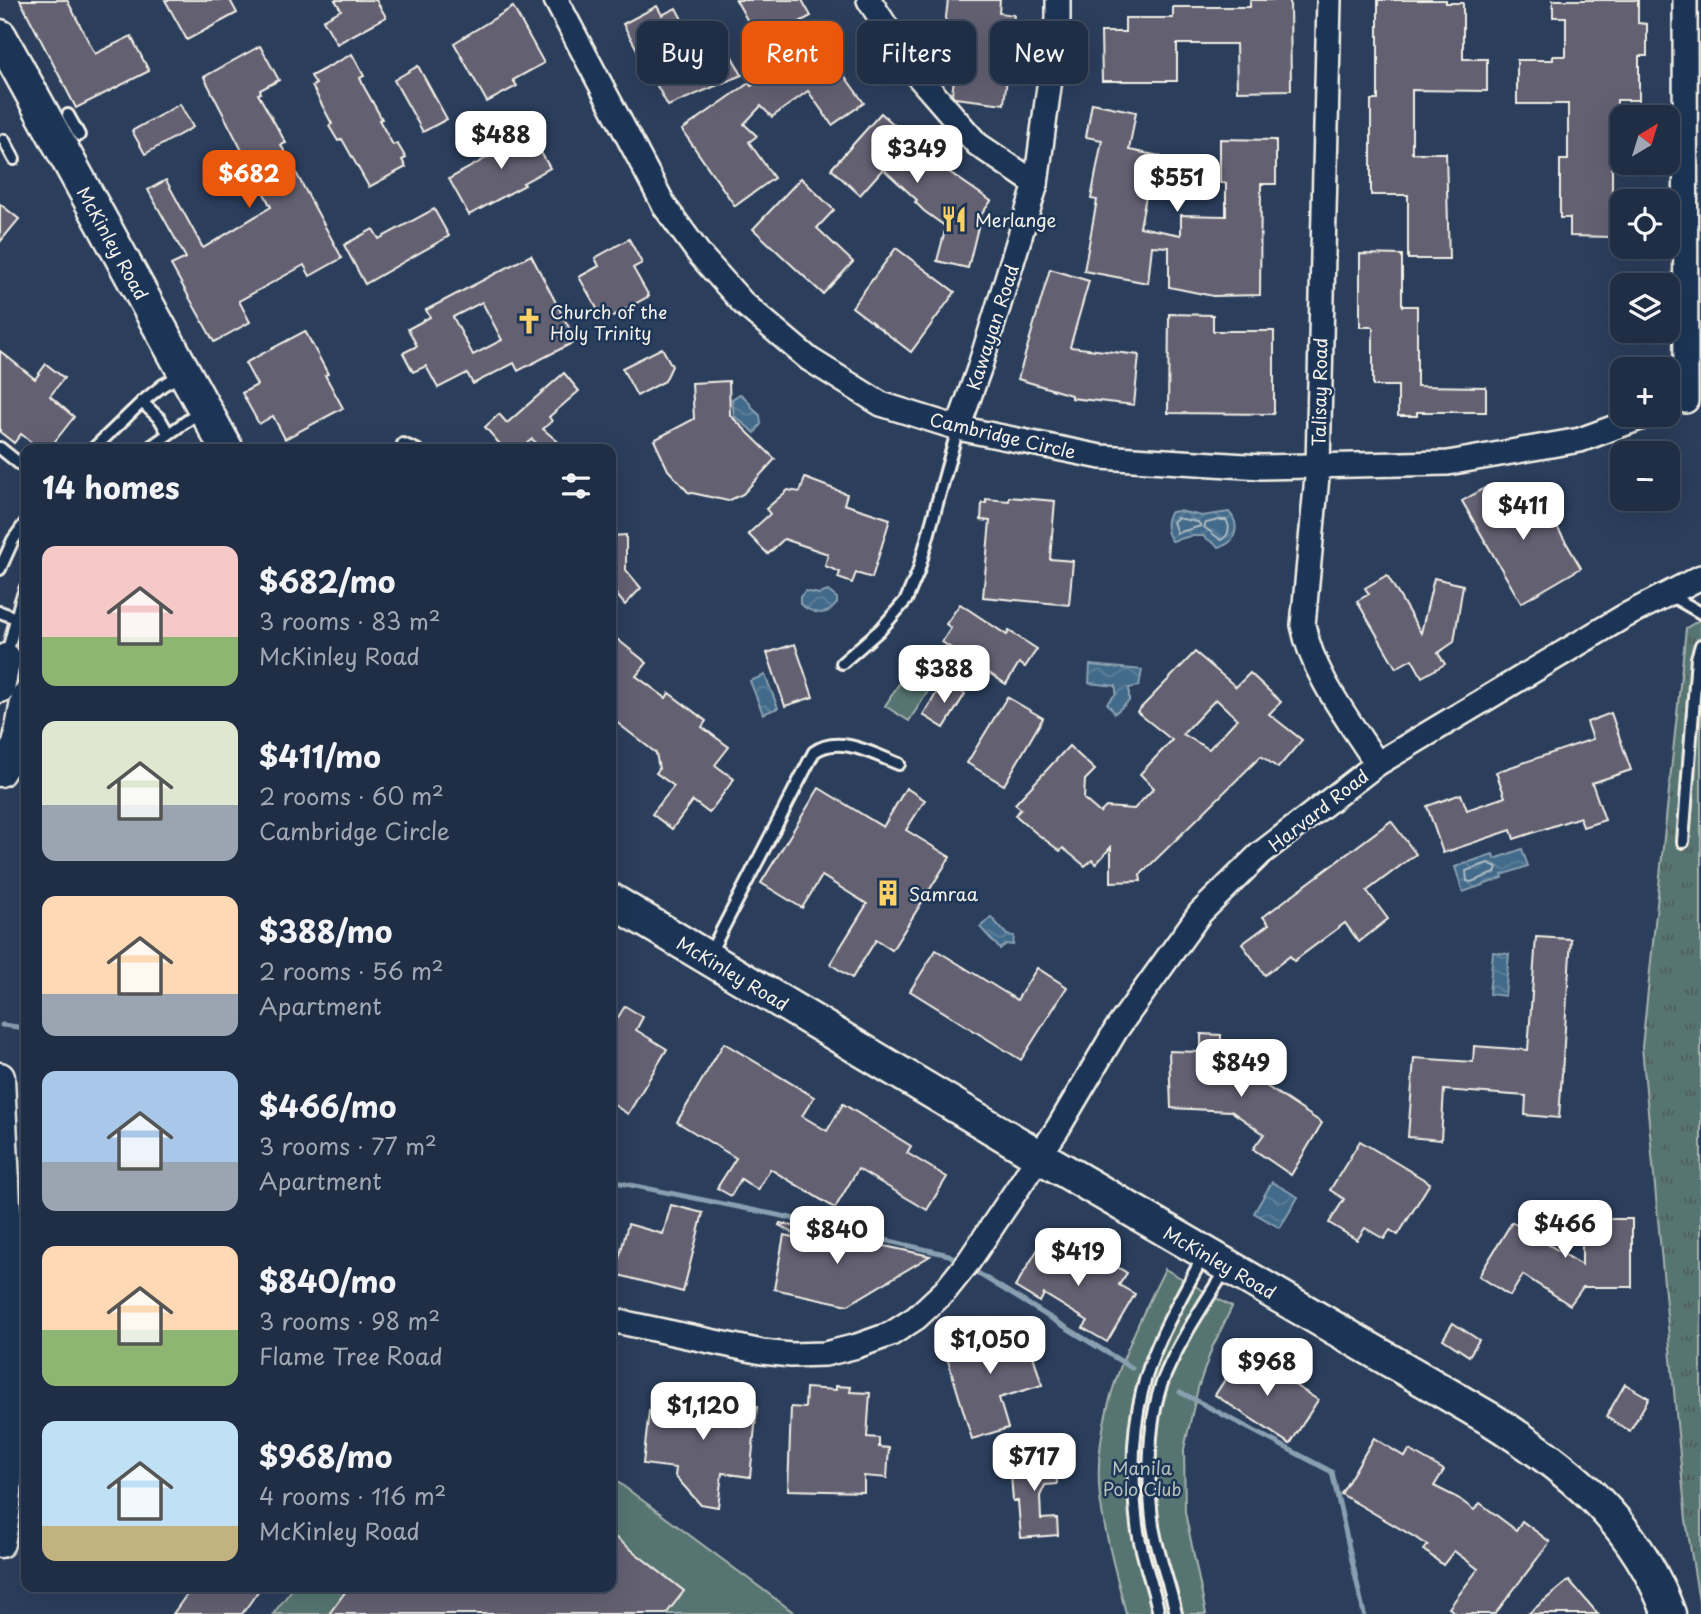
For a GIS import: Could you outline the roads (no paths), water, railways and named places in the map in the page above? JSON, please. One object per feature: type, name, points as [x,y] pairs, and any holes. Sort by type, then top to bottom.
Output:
[{"type":"main road","name":"McKinley Road","points":[[0,36],[223,444]]},
{"type":"main road","name":"McKinley Road","points":[[616,903],[1039,1156],[1492,1420],[1557,1463],[1586,1488],[1619,1527],[1660,1588],[1669,1614]]},
{"type":"street","name":"Cambridge Circle","points":[[556,0],[665,206],[701,255],[743,303],[809,359],[881,404],[958,428],[1101,457],[1262,467],[1448,463],[1580,439],[1614,427]]},
{"type":"street","points":[[869,0],[917,75],[977,144],[1036,184]]},
{"type":"street","name":"Kawayan Road","points":[[958,428],[1036,184],[1058,19],[1058,0]]},
{"type":"street","name":"Talisay Road","points":[[1329,0],[1318,466],[1303,625],[1306,642],[1315,664],[1377,764]]},
{"type":"street","points":[[1685,0],[1685,400]]},
{"type":"street","name":"Harvard Road","points":[[616,1321],[762,1352],[791,1355],[825,1354],[891,1334],[916,1318],[945,1291],[969,1261],[1058,1128],[1116,1030],[1200,913],[1260,854],[1377,764],[1623,617],[1701,577]]},
{"type":"street","points":[[0,688],[11,660]]},
{"type":"street","points":[[0,772],[17,745],[21,723]]},
{"type":"street","points":[[0,1077],[18,1287],[7,1479],[0,1543]]},
{"type":"lane","points":[[68,115],[79,135]]},
{"type":"lane","points":[[4,140],[14,159]]},
{"type":"lane","points":[[98,444],[142,402],[163,385],[184,374]]},
{"type":"lane","points":[[142,402],[160,419],[168,433]]},
{"type":"lane","points":[[154,444],[203,409]]},
{"type":"lane","name":"Kawayan Road","points":[[842,663],[881,629],[906,600],[918,572],[958,428]]},
{"type":"lane","points":[[0,448],[21,465]]},
{"type":"lane","points":[[0,569],[21,529]]},
{"type":"lane","points":[[1668,594],[1701,613]]},
{"type":"lane","points":[[11,660],[16,618],[21,602]]},
{"type":"lane","points":[[0,612],[16,618]]},
{"type":"lane","points":[[1683,842],[1697,713],[1696,658],[1701,645]]},
{"type":"lane","points":[[708,958],[814,752],[821,746],[853,747],[899,764]]},
{"type":"lane","points":[[1159,1614],[1137,1527],[1134,1445],[1142,1392],[1161,1339],[1217,1259]]},
{"type":"lane","points":[[1176,1614],[1153,1527],[1150,1485],[1153,1423],[1165,1375],[1179,1349],[1217,1259]]},
{"type":"lane","points":[[1161,1339],[1179,1349]]},
{"type":"water","points":[[740,394],[760,415],[761,424],[755,433],[734,416],[732,399]]},
{"type":"water","points":[[1171,512],[1202,516],[1229,512],[1236,528],[1233,538],[1219,547],[1203,536],[1172,541],[1167,530],[1167,519]]},
{"type":"water","points":[[805,591],[819,594],[828,591],[837,598],[837,603],[829,611],[815,612],[800,604],[800,597]]},
{"type":"water","points":[[1090,665],[1142,670],[1139,686],[1129,688],[1129,701],[1115,713],[1107,703],[1116,694],[1116,686],[1089,683]]},
{"type":"water","points":[[765,675],[778,708],[763,714],[750,681]]},
{"type":"water","points":[[1522,849],[1528,866],[1463,892],[1455,867],[1493,854],[1495,859]]},
{"type":"water","points":[[991,917],[1007,935],[1014,936],[1013,945],[1006,944],[1000,949],[980,927]]},
{"type":"water","points":[[1493,952],[1509,954],[1505,996],[1489,994]]},
{"type":"water","points":[[1272,1182],[1298,1197],[1280,1228],[1254,1213]]},
{"type":"waterway","points":[[2,1025],[21,1027]]},
{"type":"waterway","points":[[616,1182],[782,1216],[949,1255],[955,1259]]},
{"type":"waterway","points":[[971,1269],[1132,1368]]},
{"type":"waterway","points":[[1180,1392],[1332,1472],[1364,1614]]},
{"type":"place","name":"Merlange","points":[[954,219]]},
{"type":"place","name":"Church of the Holy Trinity","points":[[529,321]]},
{"type":"place","name":"Samraa","points":[[888,893]]},
{"type":"park label","name":"Manila Polo Club","points":[[1142,1477]]}]
